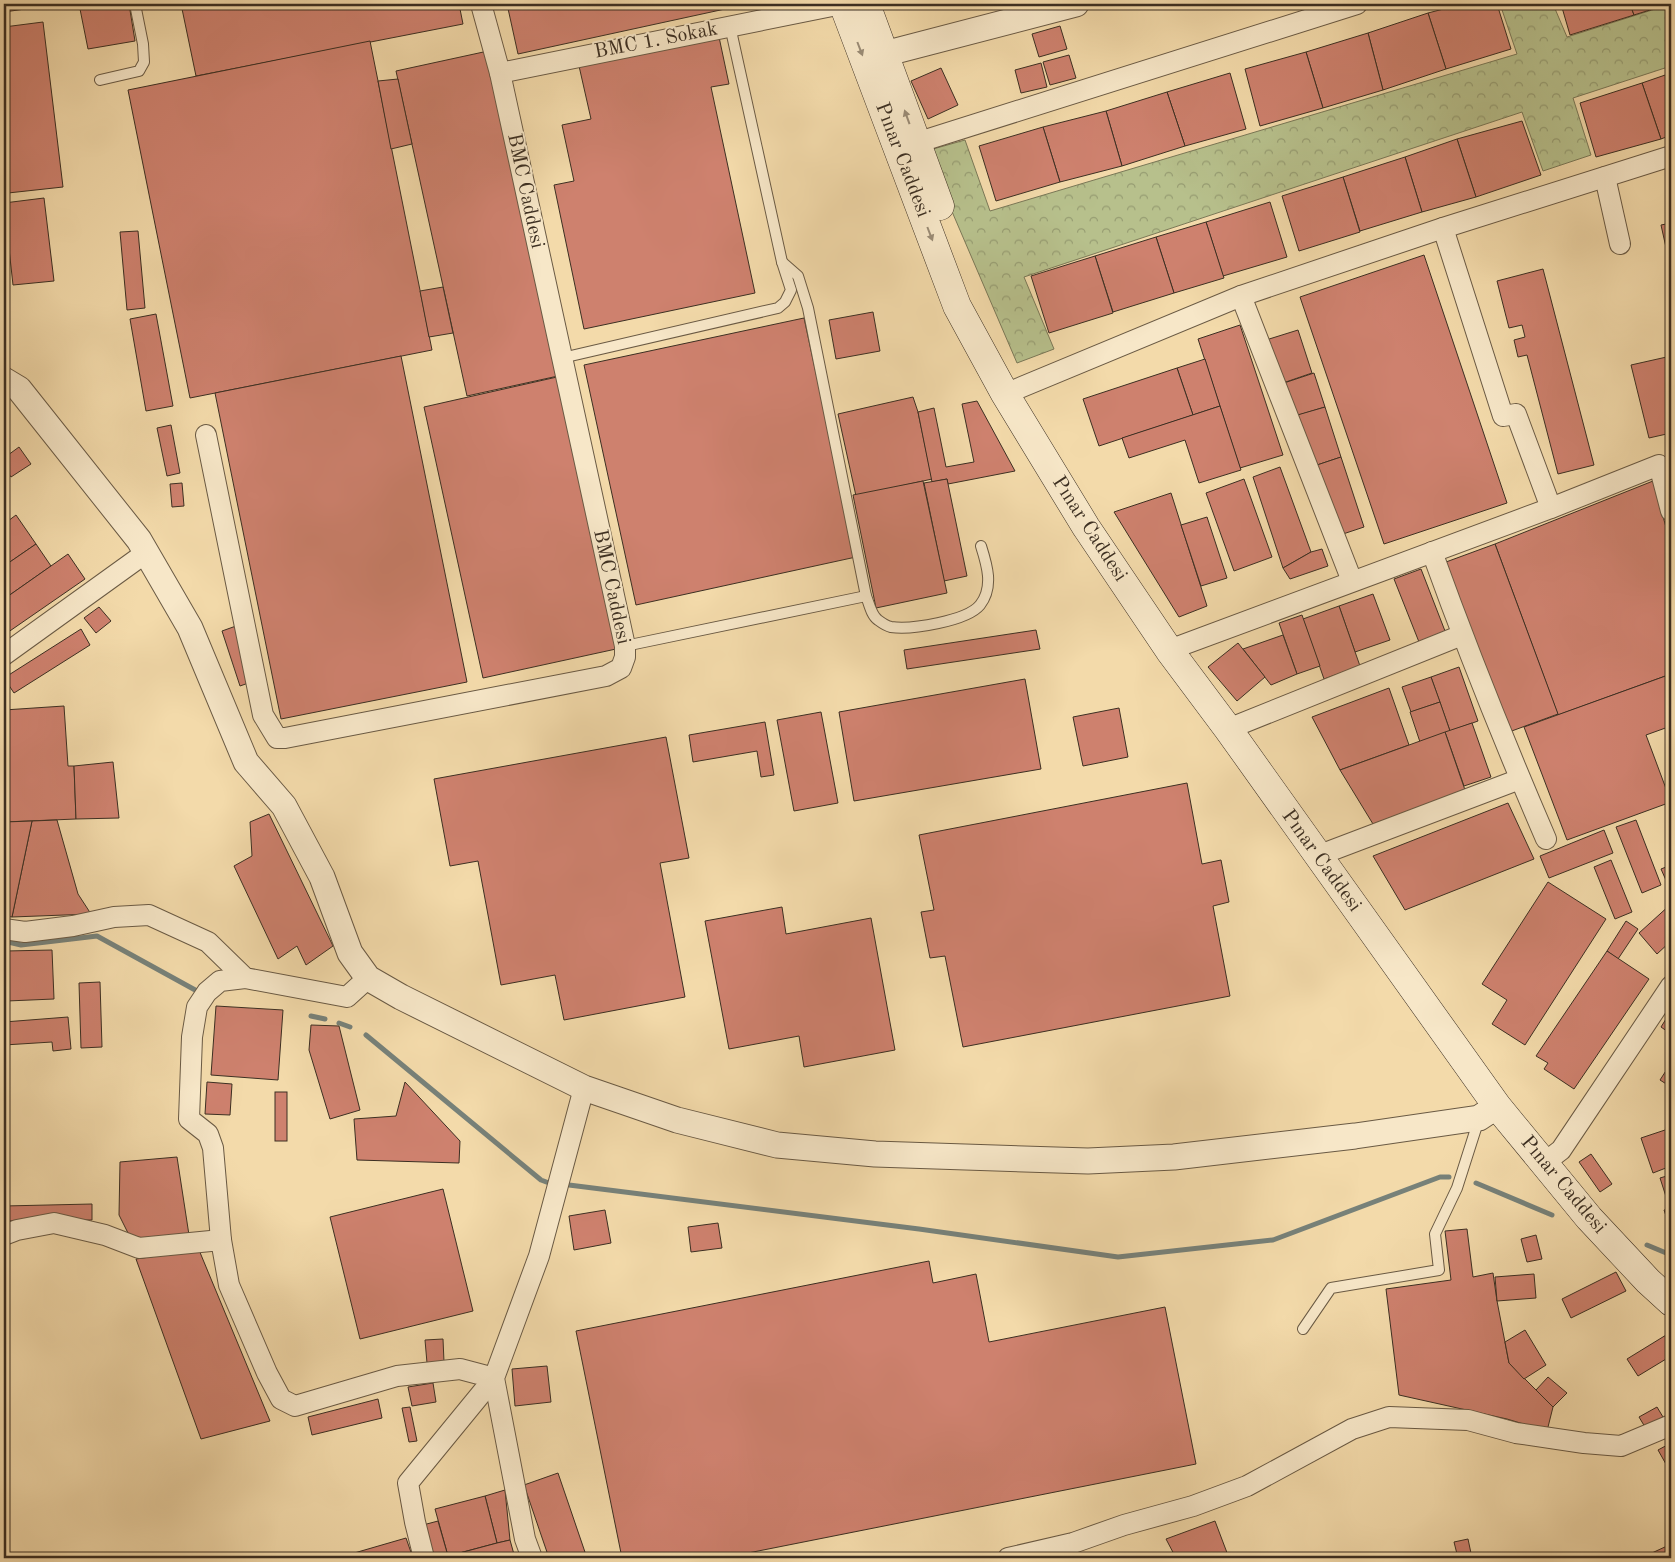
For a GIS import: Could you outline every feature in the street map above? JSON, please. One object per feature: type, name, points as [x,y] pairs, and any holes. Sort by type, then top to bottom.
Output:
[{"type":"main road","name":"Pınar Caddesi","points":[[842,4],[957,306],[1005,394],[1086,527],[1169,650],[1228,729],[1317,856],[1488,1112],[1544,1163],[1589,1218],[1648,1281],[1671,1302]]},
{"type":"main road","name":"Pınar Caddesi","points":[[866,4],[972,293],[1005,394]]},
{"type":"street","name":"BMC Caddesi","points":[[206,435],[263,715],[277,738],[606,676],[621,668],[625,657],[625,646],[500,73],[481,4]]},
{"type":"street","name":"BMC 1. Sokak","points":[[500,73],[730,26],[780,10],[842,4]]},
{"type":"street","points":[[884,54],[1076,4]]},
{"type":"street","points":[[916,143],[1357,4]]},
{"type":"street","points":[[1005,394],[1241,296],[1443,228],[1671,156]]},
{"type":"street","points":[[1605,177],[1620,244]]},
{"type":"street","points":[[1443,228],[1503,416],[1516,414],[1552,508]]},
{"type":"street","points":[[1241,296],[1352,581]]},
{"type":"street","points":[[4,380],[19,389],[140,540],[190,628],[246,762],[284,806],[322,877],[350,953],[368,978],[401,997],[584,1088],[677,1120],[777,1145],[875,1154],[997,1159],[1088,1161],[1174,1157],[1355,1136],[1488,1112]]},
{"type":"street","points":[[1169,650],[1665,465],[1671,511]]},
{"type":"street","points":[[4,655],[147,552]]},
{"type":"street","points":[[1432,552],[1462,636],[1546,839]]},
{"type":"street","points":[[1228,729],[1462,636]]},
{"type":"street","points":[[1317,856],[1520,779]]},
{"type":"street","points":[[4,928],[25,932],[72,926],[114,917],[149,915],[208,942],[244,978]]},
{"type":"street","points":[[368,978],[347,997],[244,978],[220,981],[207,992],[197,1007],[192,1037],[189,1119],[208,1134],[212,1148],[221,1240],[229,1285],[267,1373],[281,1399],[295,1406],[397,1376],[460,1369],[494,1378]]},
{"type":"street","points":[[1544,1163],[1560,1150],[1671,986]]},
{"type":"street","points":[[424,1558],[408,1483],[494,1378],[539,1256],[584,1088]]},
{"type":"street","points":[[4,1235],[17,1230],[54,1223],[105,1235],[140,1248],[221,1240]]},
{"type":"street","points":[[494,1378],[525,1538],[532,1558]]},
{"type":"street","points":[[1008,1558],[1073,1543],[1124,1525],[1193,1506],[1247,1486],[1352,1429],[1389,1416],[1468,1420],[1516,1433],[1584,1444],[1622,1446],[1671,1425]]},
{"type":"lane","points":[[100,80],[139,71],[144,62],[143,44],[135,4]]},
{"type":"lane","points":[[562,358],[778,308],[785,302],[791,290],[782,262],[730,26]]},
{"type":"lane","points":[[782,262],[798,276],[808,308],[866,596],[876,619],[894,627],[915,627],[957,618],[980,605],[988,582],[988,570],[980,546]]},
{"type":"lane","points":[[625,646],[866,596]]},
{"type":"lane","points":[[1303,1329],[1331,1288],[1439,1270],[1435,1234],[1457,1188],[1488,1112]]},
{"type":"green space","points":[[1500,4],[1553,4],[1567,37],[1671,4],[1671,66],[1573,98],[1591,155],[1543,171],[1522,112],[1024,277],[1054,349],[1017,363],[926,151],[965,140],[990,211],[1517,54]]},
{"type":"building","points":[[4,4],[41,4],[39,7],[4,12]]},
{"type":"building","points":[[79,4],[129,4],[135,41],[88,49]]},
{"type":"building","points":[[181,4],[459,4],[463,24],[196,76]]},
{"type":"building","points":[[507,4],[748,4],[518,54]]},
{"type":"building","points":[[1463,4],[1497,4],[1511,49],[1446,69],[1428,13]]},
{"type":"building","points":[[1561,4],[1630,4],[1634,15],[1570,35]]},
{"type":"building","points":[[1630,4],[1669,4],[1634,15]]},
{"type":"building","points":[[1428,13],[1446,69],[1383,90],[1368,33]]},
{"type":"building","points":[[43,22],[63,187],[8,193],[4,156],[4,27]]},
{"type":"building","points":[[1060,26],[1067,49],[1039,57],[1032,34]]},
{"type":"building","points":[[1368,33],[1383,90],[1323,108],[1306,52]]},
{"type":"building","points":[[719,37],[729,84],[711,87],[755,293],[584,329],[554,185],[574,181],[562,125],[591,119],[579,66]]},
{"type":"building","points":[[370,41],[432,350],[190,398],[128,90]]},
{"type":"building","points":[[488,51],[558,376],[467,396],[396,71]]},
{"type":"building","points":[[1306,52],[1323,108],[1260,126],[1245,69]]},
{"type":"building","points":[[1069,55],[1076,78],[1050,85],[1043,62]]},
{"type":"building","points":[[1041,63],[1047,87],[1021,93],[1015,70]]},
{"type":"building","points":[[941,68],[958,105],[928,119],[911,81]]},
{"type":"building","points":[[1230,73],[1246,129],[1185,146],[1167,92]]},
{"type":"building","points":[[1671,73],[1671,135],[1661,139],[1642,83]]},
{"type":"building","points":[[398,79],[412,144],[391,149],[378,81]]},
{"type":"building","points":[[1642,83],[1661,139],[1596,157],[1580,103]]},
{"type":"building","points":[[1167,92],[1185,146],[1122,166],[1106,111]]},
{"type":"building","points":[[1106,111],[1122,166],[1060,182],[1043,127]]},
{"type":"building","points":[[1522,121],[1541,175],[1476,197],[1457,139]]},
{"type":"building","points":[[1043,127],[1060,182],[996,201],[979,146]]},
{"type":"building","points":[[1457,139],[1476,197],[1422,212],[1405,157]]},
{"type":"building","points":[[1405,157],[1422,212],[1360,231],[1343,177]]},
{"type":"building","points":[[1343,177],[1360,232],[1299,251],[1282,196]]},
{"type":"building","points":[[44,198],[54,281],[13,285],[4,203]]},
{"type":"building","points":[[1270,202],[1287,257],[1223,276],[1206,222]]},
{"type":"building","points":[[1206,222],[1224,278],[1174,293],[1156,237]]},
{"type":"building","points":[[1671,223],[1671,270],[1661,225]]},
{"type":"building","points":[[138,231],[145,308],[127,310],[120,232]]},
{"type":"building","points":[[1156,237],[1174,293],[1113,312],[1095,256]]},
{"type":"building","points":[[1424,255],[1507,503],[1384,544],[1300,297]]},
{"type":"building","points":[[1095,256],[1113,313],[1049,333],[1031,276]]},
{"type":"building","points":[[1543,269],[1594,465],[1558,474],[1527,355],[1518,357],[1514,340],[1525,337],[1522,325],[1509,328],[1497,281]]},
{"type":"building","points":[[443,287],[453,333],[429,337],[420,291]]},
{"type":"building","points":[[873,312],[880,351],[836,359],[829,320]]},
{"type":"building","points":[[156,314],[173,406],[146,411],[130,319]]},
{"type":"building","points":[[804,318],[856,557],[636,605],[584,365]]},
{"type":"building","points":[[1240,325],[1283,455],[1240,468],[1198,339]]},
{"type":"building","points":[[1298,330],[1312,373],[1280,384],[1266,340]]},
{"type":"building","points":[[401,356],[467,682],[281,719],[215,393]]},
{"type":"building","points":[[1671,356],[1671,433],[1649,438],[1631,365]]},
{"type":"building","points":[[1205,359],[1220,406],[1193,415],[1177,368]]},
{"type":"building","points":[[1177,368],[1193,415],[1099,446],[1083,399]]},
{"type":"building","points":[[1314,373],[1325,407],[1292,417],[1281,384]]},
{"type":"building","points":[[557,377],[616,649],[483,678],[424,407]]},
{"type":"building","points":[[913,397],[932,479],[856,496],[838,414]]},
{"type":"building","points":[[977,401],[1015,471],[948,484],[947,479],[932,482],[918,412],[934,408],[946,467],[974,462],[962,404]]},
{"type":"building","points":[[1220,406],[1241,470],[1199,483],[1185,440],[1129,458],[1122,438]]},
{"type":"building","points":[[1325,407],[1341,457],[1311,467],[1294,416]]},
{"type":"building","points":[[171,425],[180,473],[167,476],[157,428]]},
{"type":"building","points":[[19,447],[31,464],[11,477],[4,467],[4,458]]},
{"type":"building","points":[[1341,457],[1364,527],[1337,536],[1314,466]]},
{"type":"building","points":[[1280,467],[1311,552],[1283,568],[1253,477]]},
{"type":"building","points":[[947,479],[967,576],[944,581],[924,483]]},
{"type":"building","points":[[1244,479],[1272,557],[1234,571],[1206,493]]},
{"type":"building","points":[[923,481],[947,593],[876,608],[853,495]]},
{"type":"building","points":[[1653,481],[1671,545],[1671,674],[1558,715],[1495,544]]},
{"type":"building","points":[[182,483],[184,506],[172,507],[170,484]]},
{"type":"building","points":[[1171,493],[1207,606],[1179,617],[1114,512]]},
{"type":"building","points":[[16,515],[36,544],[4,566],[4,524]]},
{"type":"building","points":[[1207,517],[1227,578],[1201,586],[1181,525]]},
{"type":"building","points":[[36,544],[51,566],[4,599],[4,566]]},
{"type":"building","points":[[1495,544],[1558,714],[1509,732],[1446,562]]},
{"type":"building","points":[[1322,549],[1328,566],[1290,579],[1283,568],[1311,552]]},
{"type":"building","points":[[68,554],[85,579],[4,635],[4,599]]},
{"type":"building","points":[[1421,569],[1445,631],[1419,642],[1394,579]]},
{"type":"building","points":[[1373,594],[1390,640],[1355,652],[1339,606]]},
{"type":"building","points":[[1339,606],[1360,666],[1324,679],[1303,619]]},
{"type":"building","points":[[99,607],[111,621],[96,633],[84,618]]},
{"type":"building","points":[[1302,615],[1320,666],[1297,674],[1279,623]]},
{"type":"building","points":[[236,626],[254,681],[240,686],[222,631]]},
{"type":"building","points":[[81,629],[90,645],[14,693],[4,678]]},
{"type":"building","points":[[1036,630],[1040,649],[907,669],[904,650]]},
{"type":"building","points":[[1283,635],[1297,674],[1271,685],[1243,649]]},
{"type":"building","points":[[1238,643],[1265,677],[1237,701],[1208,667]]},
{"type":"building","points":[[1459,667],[1478,721],[1450,731],[1431,677]]},
{"type":"building","points":[[1671,674],[1671,726],[1646,735],[1671,802],[1567,840],[1524,727]]},
{"type":"building","points":[[1431,677],[1440,702],[1411,712],[1402,687]]},
{"type":"building","points":[[1025,679],[1041,769],[854,801],[839,712]]},
{"type":"building","points":[[1389,688],[1409,745],[1340,770],[1312,717]]},
{"type":"building","points":[[1440,702],[1450,731],[1420,742],[1410,712]]},
{"type":"building","points":[[64,706],[68,766],[74,766],[76,819],[4,822],[4,710]]},
{"type":"building","points":[[1119,708],[1128,757],[1083,766],[1073,717]]},
{"type":"building","points":[[821,712],[838,803],[794,811],[777,720]]},
{"type":"building","points":[[765,722],[774,775],[761,777],[757,751],[693,762],[689,735]]},
{"type":"building","points":[[1472,723],[1491,777],[1464,786],[1445,732]]},
{"type":"building","points":[[1445,732],[1465,790],[1373,824],[1340,770]]},
{"type":"building","points":[[666,737],[689,858],[660,863],[685,997],[564,1020],[555,975],[501,985],[478,861],[450,866],[434,779]]},
{"type":"building","points":[[113,762],[119,818],[76,819],[74,766]]},
{"type":"building","points":[[1187,783],[1202,864],[1221,860],[1229,902],[1213,906],[1230,996],[963,1047],[945,956],[930,958],[921,912],[934,910],[919,835]]},
{"type":"building","points":[[1508,803],[1534,859],[1405,910],[1373,856]]},
{"type":"building","points":[[269,814],[333,946],[306,965],[297,946],[278,959],[234,866],[252,856],[250,822]]},
{"type":"building","points":[[57,820],[78,894],[91,914],[12,917],[32,821]]},
{"type":"building","points":[[1636,820],[1661,885],[1642,893],[1616,827]]},
{"type":"building","points":[[32,821],[12,917],[4,916],[4,822]]},
{"type":"building","points":[[1604,830],[1613,853],[1549,878],[1540,856]]},
{"type":"building","points":[[1611,860],[1632,912],[1615,919],[1594,867]]},
{"type":"building","points":[[1671,865],[1671,886],[1669,887],[1661,869]]},
{"type":"building","points":[[1548,882],[1606,919],[1525,1045],[1492,1024],[1507,1000],[1482,984]]},
{"type":"building","points":[[1671,904],[1671,941],[1657,954],[1639,933]]},
{"type":"building","points":[[782,907],[786,934],[871,918],[895,1050],[804,1067],[799,1036],[729,1049],[705,921]]},
{"type":"building","points":[[1626,921],[1638,929],[1618,959],[1607,951]]},
{"type":"building","points":[[52,950],[54,999],[7,1001],[6,951]]},
{"type":"building","points":[[1607,951],[1649,979],[1574,1089],[1544,1069],[1548,1063],[1536,1056]]},
{"type":"building","points":[[100,982],[102,1047],[81,1048],[79,983]]},
{"type":"building","points":[[216,1006],[283,1010],[278,1080],[211,1075]]},
{"type":"building","points":[[1671,1011],[1671,1034],[1661,1027]]},
{"type":"building","points":[[68,1017],[71,1049],[53,1051],[52,1042],[4,1045],[4,1022]]},
{"type":"building","points":[[311,1025],[339,1026],[360,1110],[330,1119],[309,1050]]},
{"type":"building","points":[[1671,1063],[1671,1087],[1660,1080]]},
{"type":"building","points":[[207,1082],[232,1084],[230,1115],[205,1114]]},
{"type":"building","points":[[405,1082],[460,1141],[459,1163],[357,1160],[354,1119],[396,1116]]},
{"type":"building","points":[[275,1092],[287,1092],[287,1141],[275,1141]]},
{"type":"building","points":[[1671,1128],[1671,1166],[1653,1173],[1641,1138]]},
{"type":"building","points":[[1591,1154],[1612,1184],[1600,1192],[1579,1162]]},
{"type":"building","points":[[177,1157],[189,1235],[132,1241],[119,1215],[120,1162]]},
{"type":"building","points":[[1670,1175],[1671,1178],[1670,1228],[1664,1210],[1670,1209],[1660,1178]]},
{"type":"building","points":[[443,1189],[473,1311],[360,1339],[330,1217]]},
{"type":"building","points":[[92,1204],[92,1220],[4,1221],[4,1206]]},
{"type":"building","points":[[605,1210],[611,1243],[574,1250],[569,1216]]},
{"type":"building","points":[[718,1223],[722,1248],[691,1252],[688,1227]]},
{"type":"building","points":[[1467,1229],[1473,1277],[1493,1273],[1509,1363],[1553,1407],[1547,1431],[1507,1419],[1399,1395],[1386,1289],[1451,1280],[1445,1231]]},
{"type":"building","points":[[1536,1235],[1542,1259],[1527,1262],[1521,1239]]},
{"type":"building","points":[[199,1250],[270,1421],[201,1439],[136,1259]]},
{"type":"building","points":[[929,1261],[933,1283],[976,1274],[989,1342],[1165,1307],[1196,1464],[723,1558],[622,1558],[576,1331]]},
{"type":"building","points":[[1616,1272],[1626,1291],[1571,1318],[1562,1299]]},
{"type":"building","points":[[1534,1274],[1536,1298],[1497,1301],[1495,1277]]},
{"type":"building","points":[[1525,1330],[1546,1365],[1524,1379],[1509,1363],[1505,1342]]},
{"type":"building","points":[[1671,1332],[1671,1356],[1638,1376],[1627,1359]]},
{"type":"building","points":[[443,1339],[444,1362],[427,1363],[425,1340]]},
{"type":"building","points":[[547,1366],[551,1402],[515,1406],[512,1369]]},
{"type":"building","points":[[1548,1377],[1567,1393],[1553,1407],[1536,1390]]},
{"type":"building","points":[[433,1383],[436,1402],[412,1406],[408,1387]]},
{"type":"building","points":[[378,1399],[382,1418],[312,1435],[308,1417]]},
{"type":"building","points":[[410,1407],[417,1441],[409,1442],[402,1408]]},
{"type":"building","points":[[1657,1407],[1666,1422],[1648,1432],[1639,1417]]},
{"type":"building","points":[[1671,1443],[1671,1473],[1658,1450]]},
{"type":"building","points":[[558,1473],[587,1558],[549,1558],[524,1485]]},
{"type":"building","points":[[505,1490],[510,1540],[497,1543],[485,1496]]},
{"type":"building","points":[[485,1496],[497,1543],[448,1556],[435,1509]]},
{"type":"building","points":[[438,1521],[448,1556],[432,1558],[423,1525]]},
{"type":"building","points":[[1215,1521],[1229,1558],[1176,1558],[1166,1539]]},
{"type":"building","points":[[406,1538],[413,1558],[337,1558]]},
{"type":"building","points":[[1468,1539],[1472,1558],[1458,1558],[1454,1542]]},
{"type":"building","points":[[510,1540],[515,1558],[441,1558],[497,1543]]},
{"type":"building","points":[[1667,1546],[1671,1558],[1641,1558]]},
{"type":"waterway","points":[[4,941],[21,945],[97,936],[197,991]]},
{"type":"waterway","points":[[311,1016],[325,1019]]},
{"type":"waterway","points":[[339,1023],[350,1027]]},
{"type":"waterway","points":[[366,1035],[541,1180],[549,1183]]},
{"type":"waterway","points":[[569,1185],[919,1229],[1118,1257],[1273,1240],[1440,1177],[1449,1177]]},
{"type":"waterway","points":[[1476,1183],[1552,1215]]},
{"type":"waterway","points":[[1647,1245],[1671,1255]]}]
